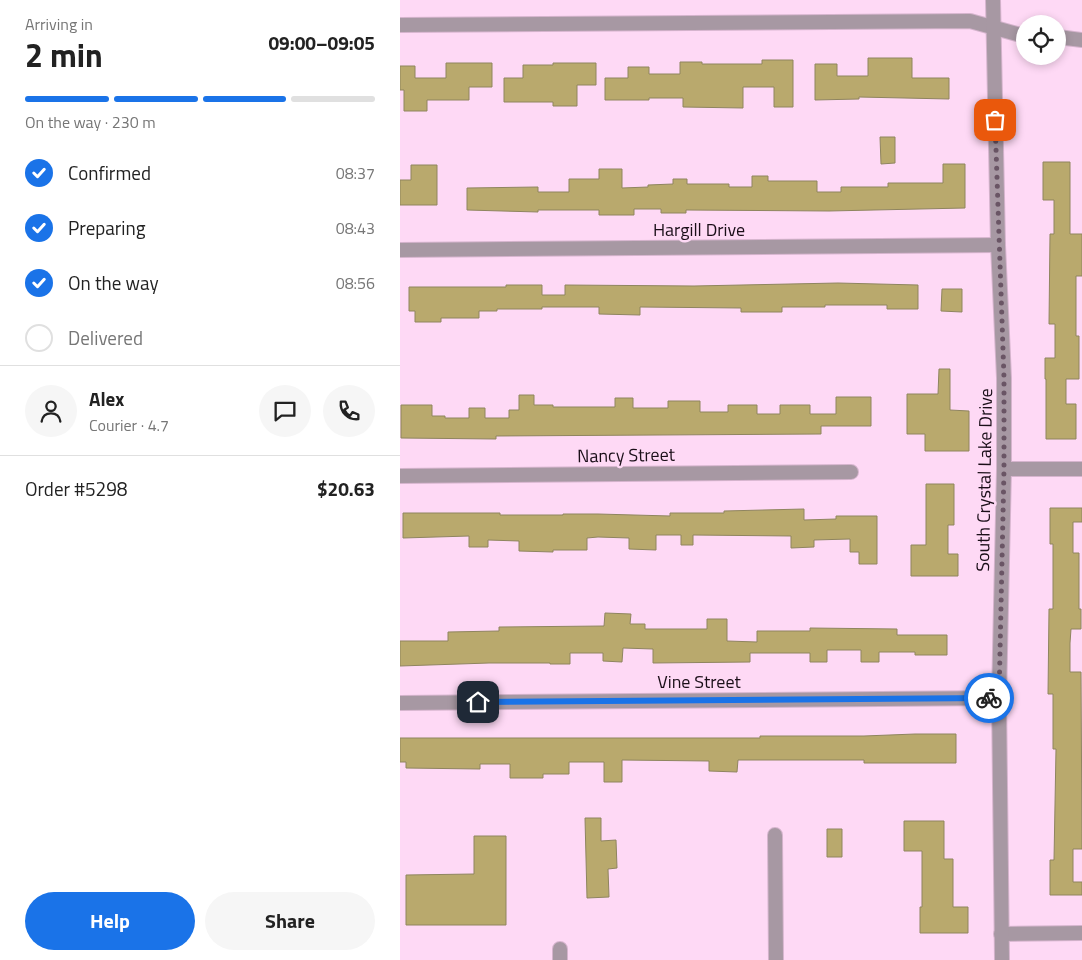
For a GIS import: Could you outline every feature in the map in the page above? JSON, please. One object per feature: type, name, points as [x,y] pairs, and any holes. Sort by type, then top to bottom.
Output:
[{"type":"street","name":"South Crystal Lake Drive","points":[[993,0],[998,245],[1004,378],[999,698],[1002,960]]},
{"type":"street","points":[[400,25],[970,21],[1016,34]]},
{"type":"street","points":[[1066,37],[1082,40]]},
{"type":"street","name":"Hargill Drive","points":[[400,250],[998,245]]},
{"type":"street","points":[[1004,469],[1082,469]]},
{"type":"street","name":"Nancy Street","points":[[400,476],[851,472]]},
{"type":"street","name":"Vine Street","points":[[400,703],[999,698]]},
{"type":"street","points":[[775,834],[776,960]]},
{"type":"street","points":[[1001,934],[1082,933]]},
{"type":"building","points":[[868,58],[912,58],[912,78],[949,78],[949,99],[859,97],[859,99],[815,100],[815,64],[837,64],[837,76],[868,76]]},
{"type":"building","points":[[762,60],[793,60],[793,107],[774,107],[774,87],[743,87],[743,108],[683,107],[683,98],[605,100],[605,78],[628,78],[628,67],[649,67],[649,74],[680,74],[680,62],[762,64]]},
{"type":"building","points":[[446,63],[492,63],[492,87],[469,87],[469,100],[427,100],[427,111],[404,111],[404,90],[400,90],[400,66],[415,66],[415,78],[446,78]]},
{"type":"building","points":[[553,63],[596,63],[596,85],[577,85],[577,106],[553,106],[553,102],[504,102],[504,78],[523,78],[523,65],[553,65]]},
{"type":"building","points":[[880,137],[895,137],[895,163],[881,164]]},
{"type":"building","points":[[1043,162],[1070,162],[1070,234],[1082,234],[1082,276],[1076,276],[1076,336],[1079,336],[1079,379],[1066,379],[1066,404],[1076,404],[1076,439],[1046,439],[1045,358],[1055,358],[1055,324],[1049,324],[1050,234],[1054,234],[1054,200],[1043,200]]},
{"type":"building","points":[[943,164],[965,164],[965,208],[829,211],[686,210],[686,213],[661,213],[661,209],[634,209],[634,215],[599,215],[599,210],[538,210],[538,212],[467,210],[467,188],[538,187],[538,192],[569,192],[569,179],[599,179],[599,169],[622,169],[622,188],[673,184],[673,179],[687,179],[687,184],[729,184],[729,187],[752,187],[752,176],[768,176],[768,181],[817,181],[817,192],[841,192],[841,187],[888,187],[888,183],[943,183]]},
{"type":"building","points":[[411,165],[437,165],[437,205],[400,205],[400,180],[411,180]]},
{"type":"building","points":[[838,283],[918,285],[918,309],[887,309],[887,305],[825,305],[825,307],[782,307],[782,312],[741,312],[741,308],[640,307],[640,315],[599,314],[599,307],[542,307],[542,309],[479,311],[479,318],[441,318],[441,322],[415,322],[415,311],[409,311],[409,287],[542,285],[542,295],[565,295],[565,285],[694,286]]},
{"type":"building","points":[[942,289],[962,289],[962,312],[941,311]]},
{"type":"building","points":[[939,369],[950,369],[950,410],[969,411],[969,451],[925,451],[925,434],[907,434],[907,394],[938,394]]},
{"type":"building","points":[[519,395],[534,395],[534,405],[553,405],[553,407],[615,407],[615,398],[633,398],[633,408],[668,408],[668,401],[700,401],[700,412],[728,412],[728,405],[757,405],[757,414],[780,414],[780,405],[810,405],[810,414],[836,414],[836,397],[871,397],[871,426],[821,426],[821,434],[496,436],[496,439],[401,438],[401,405],[432,405],[432,416],[445,416],[445,418],[469,418],[469,408],[485,408],[485,418],[509,418],[509,410],[519,410]]},
{"type":"building","points":[[926,484],[954,484],[954,525],[948,525],[948,554],[958,554],[958,576],[911,576],[911,545],[926,545]]},
{"type":"building","points":[[1050,508],[1082,508],[1082,522],[1073,522],[1073,553],[1079,553],[1081,629],[1071,629],[1070,672],[1081,672],[1082,849],[1073,849],[1073,882],[1082,882],[1082,895],[1050,895],[1050,860],[1054,860],[1056,749],[1053,749],[1053,694],[1048,694],[1049,609],[1053,609],[1053,544],[1050,544]]},
{"type":"building","points":[[804,509],[804,520],[836,519],[836,516],[877,516],[877,564],[859,564],[859,552],[850,552],[850,539],[814,540],[814,547],[791,548],[791,536],[693,535],[693,545],[681,545],[681,535],[656,535],[656,550],[629,549],[629,538],[598,537],[587,538],[587,550],[553,550],[553,552],[519,551],[519,541],[488,540],[488,547],[469,547],[469,536],[403,538],[403,513],[670,516],[670,513],[724,513],[724,511]]},
{"type":"building","points":[[605,613],[631,614],[630,624],[645,624],[645,629],[707,629],[707,619],[727,619],[727,641],[757,642],[757,631],[810,631],[810,628],[897,629],[897,635],[947,635],[947,655],[915,655],[915,652],[879,652],[879,662],[861,662],[861,650],[827,650],[827,662],[810,662],[810,653],[750,653],[750,662],[653,663],[653,649],[623,648],[622,662],[603,661],[603,653],[570,653],[570,664],[489,663],[400,666],[400,641],[448,641],[448,632],[499,631],[499,627],[604,626]]},
{"type":"building","points":[[956,734],[956,763],[864,763],[864,760],[738,760],[737,772],[709,771],[709,761],[622,760],[622,782],[604,782],[604,762],[569,762],[569,774],[543,774],[543,778],[510,778],[510,764],[480,764],[480,769],[406,768],[406,762],[400,762],[400,738],[760,738],[760,736]]},
{"type":"building","points":[[585,818],[601,818],[601,841],[616,840],[617,868],[608,869],[609,897],[587,898]]},
{"type":"building","points":[[904,821],[944,821],[944,859],[953,859],[953,907],[968,907],[968,933],[920,933],[922,851],[904,851]]},
{"type":"building","points":[[827,829],[842,829],[842,857],[827,857]]},
{"type":"building","points":[[474,836],[506,836],[506,925],[406,925],[406,875],[474,874]]},
{"type":"way so far","points":[[989,698],[999,698],[1004,469],[1004,378],[995,120]]},
{"type":"route","points":[[478,702],[989,698]]}]
